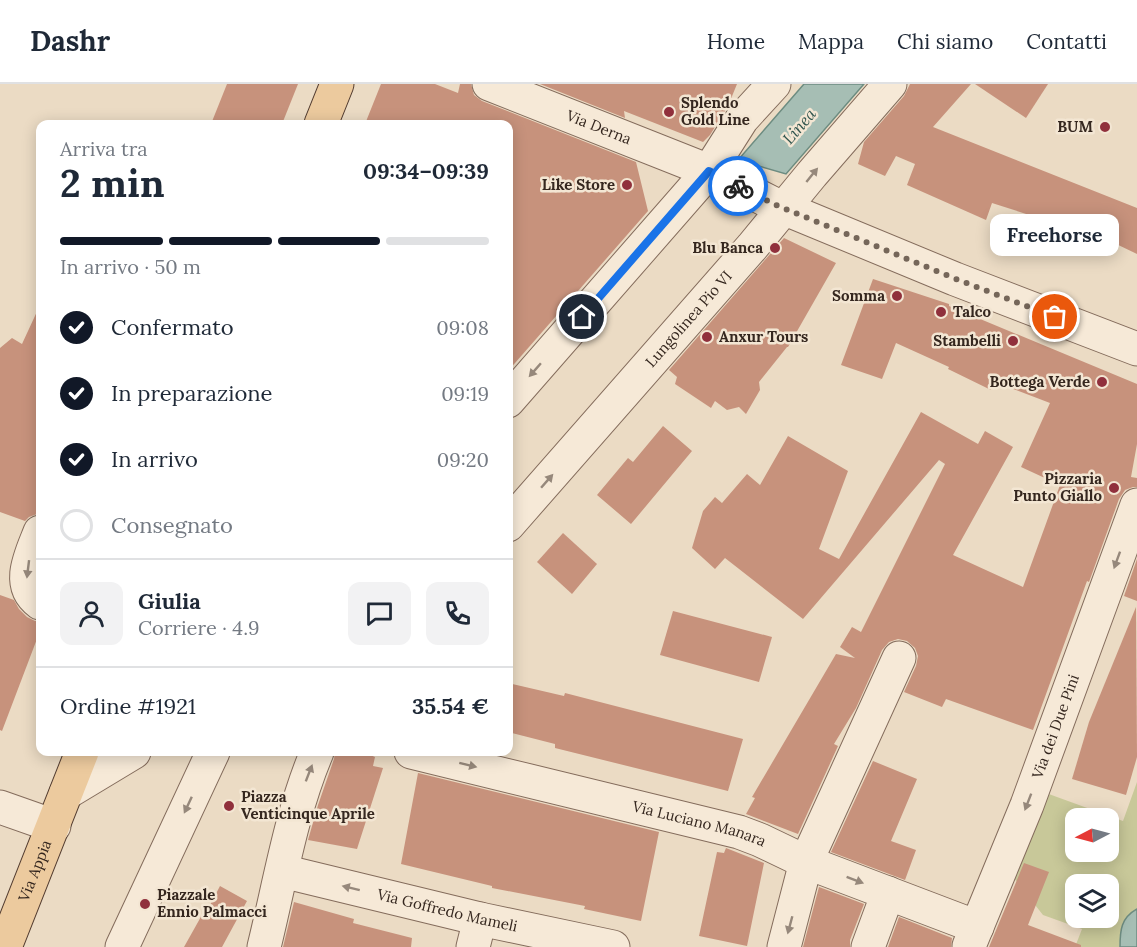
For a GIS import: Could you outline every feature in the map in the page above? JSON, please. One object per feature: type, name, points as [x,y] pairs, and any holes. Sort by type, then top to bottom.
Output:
[{"type":"main road","points":[[323,120],[337,84]]},
{"type":"main road","name":"Via Appia","points":[[5,947],[80,756]]},
{"type":"street","name":"Via Derna","points":[[489,84],[709,171],[776,205],[956,279],[1137,349]]},
{"type":"street","points":[[513,395],[709,171],[742,119],[774,84]]},
{"type":"street","name":"Lungolinea Pio VI","points":[[513,519],[786,208],[812,174],[890,84]]},
{"type":"street","name":"Via dei Due Pini","points":[[973,937],[1027,805],[1137,505]]},
{"type":"street","points":[[36,543],[27,567],[31,594],[36,599]]},
{"type":"street","points":[[784,947],[806,862],[899,658]]},
{"type":"street","points":[[66,793],[127,756]]},
{"type":"street","points":[[122,947],[211,756]]},
{"type":"street","points":[[264,947],[302,793],[316,756]]},
{"type":"street","name":"Via Luciano Manara","points":[[428,756],[731,829],[806,862],[888,893],[973,937]]},
{"type":"street","points":[[0,807],[54,826]]},
{"type":"street","name":"Via Goffredo Mameli","points":[[282,871],[477,933],[613,947]]},
{"type":"street","points":[[868,947],[888,893]]},
{"type":"green space","points":[[1137,782],[1137,947],[1075,947],[1082,929],[1079,928],[1119,928],[1119,874],[1065,874],[1065,923],[1043,915],[1013,877],[1046,793],[1087,808],[1065,808],[1065,862],[1119,862],[1119,820],[1123,821]]},
{"type":"water","name":"Linea","points":[[804,84],[864,84],[786,174],[738,160]]},
{"type":"water","points":[[1137,909],[1137,947],[1120,947],[1122,925]]},
{"type":"building","points":[[227,84],[298,84],[284,120],[213,120]]},
{"type":"building","points":[[381,84],[435,84],[458,93],[460,84],[471,84],[474,95],[482,101],[636,162],[648,211],[513,365],[513,120],[367,120]]},
{"type":"building","points":[[540,84],[737,84],[728,106],[703,142],[624,111],[625,118]]},
{"type":"building","points":[[910,84],[971,84],[933,127],[1137,208],[1137,254],[1110,241],[992,203],[986,220],[907,185],[915,164],[896,156],[885,176],[858,164],[864,142],[904,96]]},
{"type":"building","points":[[975,84],[1048,84],[1026,118]]},
{"type":"building","points":[[784,238],[836,263],[788,347],[759,382],[760,390],[746,414],[739,407],[727,410],[715,401],[711,408],[675,384],[677,377],[669,370]]},
{"type":"building","points":[[873,279],[949,304],[949,306],[1137,384],[1137,444],[1131,477],[1137,478],[1137,487],[1125,490],[1119,499],[1033,730],[946,699],[942,707],[904,692],[918,656],[915,648],[907,641],[898,639],[889,642],[882,650],[856,708],[834,744],[838,746],[798,834],[746,814],[755,798],[752,797],[836,654],[855,658],[840,647],[852,627],[861,632],[945,464],[939,460],[803,619],[725,558],[715,569],[692,548],[703,511],[715,497],[722,503],[747,474],[760,485],[788,436],[848,471],[819,549],[839,559],[921,412],[978,444],[985,431],[1013,447],[953,555],[1023,587],[1060,485],[1021,467],[1050,403],[992,381],[991,390],[948,369],[949,367],[896,343],[882,379],[841,365]]},
{"type":"building","points":[[36,314],[36,514],[25,521],[0,512],[0,348],[12,338],[22,344]]},
{"type":"building","points":[[663,426],[692,451],[631,524],[597,495],[628,458],[633,462]]},
{"type":"building","points":[[563,533],[597,564],[572,594],[537,562]]},
{"type":"building","points":[[1137,559],[1137,601],[1124,596]]},
{"type":"building","points":[[0,595],[14,600],[27,617],[36,621],[36,642],[2,731],[0,730]]},
{"type":"building","points":[[1136,607],[1137,757],[1126,795],[1072,779],[1089,722]]},
{"type":"building","points":[[673,611],[772,637],[759,682],[660,655]]},
{"type":"building","points":[[513,684],[564,696],[565,693],[743,739],[728,791],[555,748],[555,744],[513,733]]},
{"type":"building","points":[[334,756],[373,756],[375,757],[373,766],[383,768],[357,849],[308,840]]},
{"type":"building","points":[[873,761],[917,779],[891,841],[916,850],[905,880],[831,852]]},
{"type":"building","points":[[418,773],[659,832],[641,921],[584,909],[585,906],[492,888],[492,886],[401,864]]},
{"type":"building","points":[[726,848],[764,863],[747,946],[699,936],[717,852],[724,853]]},
{"type":"building","points":[[1024,863],[1049,872],[1028,925],[1081,945],[1081,947],[989,947]]},
{"type":"building","points":[[220,886],[247,901],[222,947],[184,947],[207,906],[209,907]]},
{"type":"building","points":[[819,887],[864,904],[850,940],[850,947],[803,947]]},
{"type":"building","points":[[294,902],[354,919],[353,923],[412,938],[411,947],[283,947]]},
{"type":"building","points":[[899,917],[952,938],[951,947],[888,947]]},
{"type":"way so far","points":[[738,186],[776,205],[1055,317]]},
{"type":"place","name":"Splendo Gold Line","points":[[669,112]]},
{"type":"place","name":"BUM","points":[[1105,127]]},
{"type":"place","name":"Like Store","points":[[627,185]]},
{"type":"place","name":"Blu Banca","points":[[775,248]]},
{"type":"place","name":"Somma","points":[[897,296]]},
{"type":"place","name":"Talco","points":[[941,312]]},
{"type":"place","name":"Freehorse","points":[[1055,317]]},
{"type":"place","name":"Anxur Tours","points":[[707,337]]},
{"type":"place","name":"Stambelli","points":[[1013,341]]},
{"type":"place","name":"Bottega Verde","points":[[1102,382]]},
{"type":"place","name":"Pizzaria Punto Giallo","points":[[1114,488]]},
{"type":"place","name":"Piazza Venticinque Aprile","points":[[229,806]]},
{"type":"place","name":"Piazzale Ennio Palmacci","points":[[145,904]]},
{"type":"route","points":[[582,317],[709,171],[738,186]]}]
